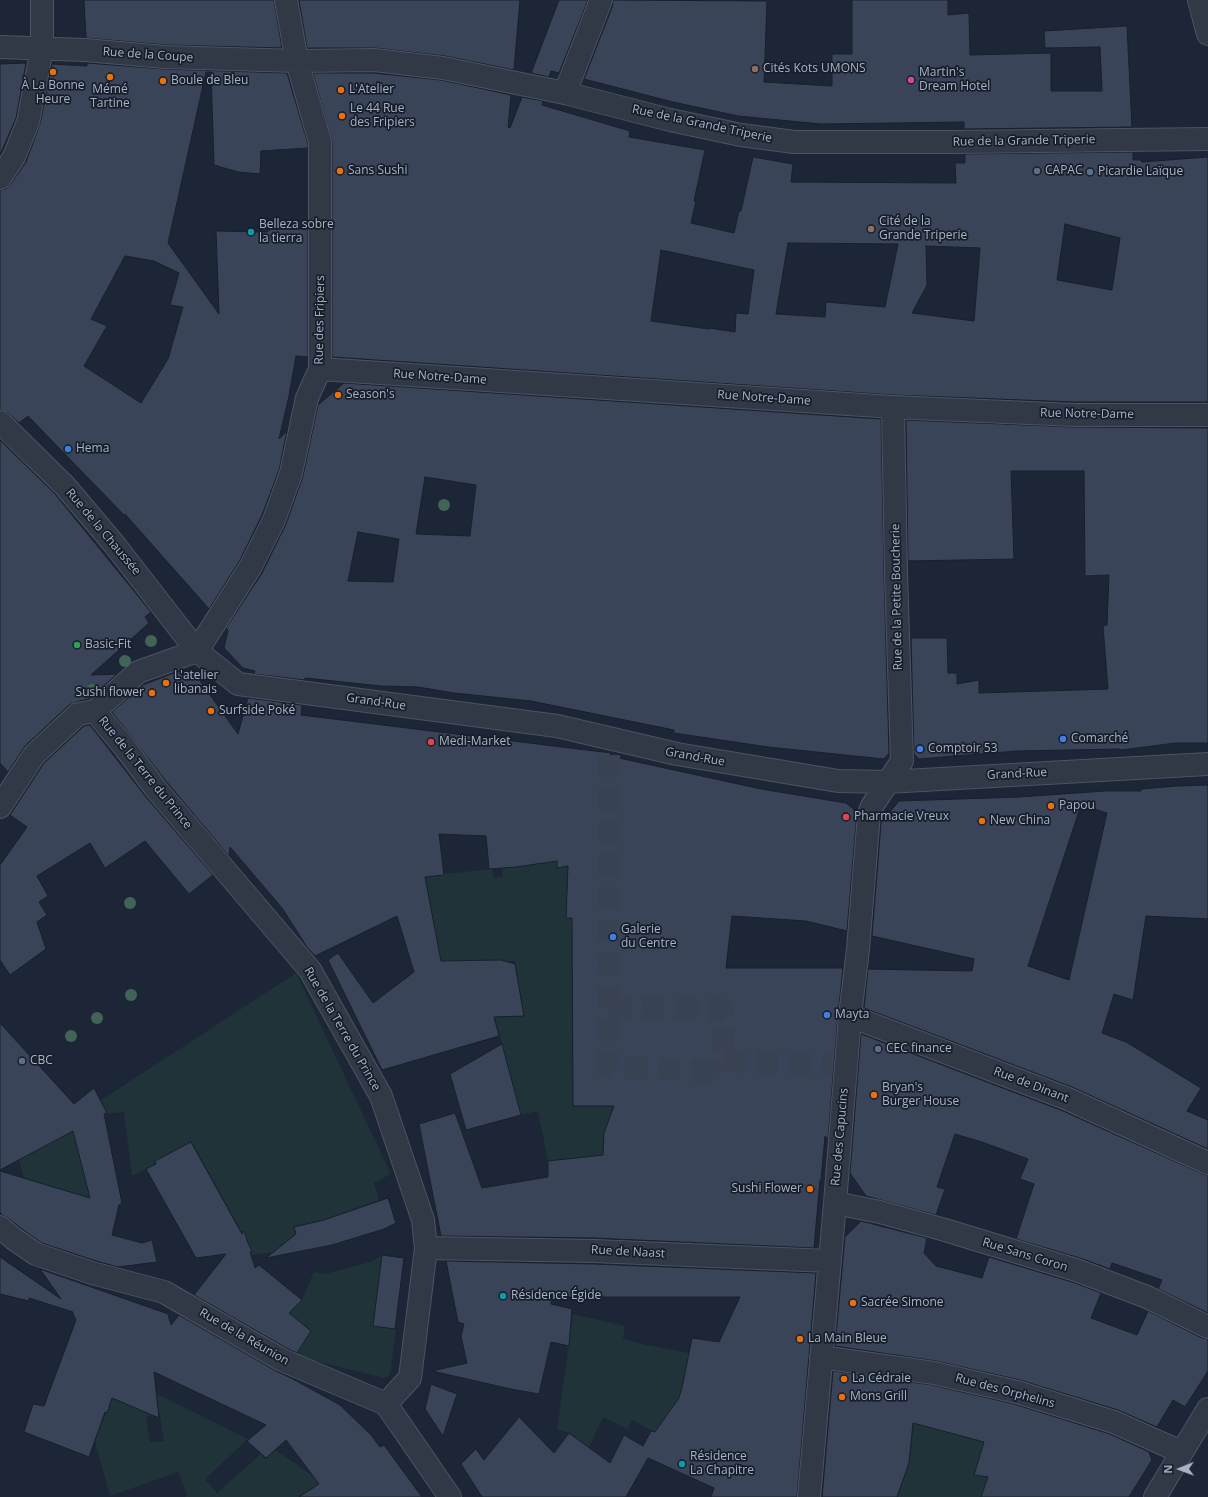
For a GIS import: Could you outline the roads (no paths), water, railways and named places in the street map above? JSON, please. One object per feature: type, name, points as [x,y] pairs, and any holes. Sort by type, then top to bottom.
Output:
[{"type":"street","points":[[0,178],[14,157],[28,122],[42,48],[42,0]]},
{"type":"street","name":"Rue des Fripiers","points":[[197,651],[251,566],[274,520],[291,473],[307,398],[320,369],[320,142],[297,61],[286,0]]},
{"type":"street","points":[[565,93],[601,0]]},
{"type":"street","points":[[1199,0],[1208,34]]},
{"type":"street","name":"Rue de la Coupe","points":[[0,46],[85,50],[165,57],[297,61]]},
{"type":"street","name":"Rue de la Grande Triperie","points":[[297,61],[374,60],[443,68],[565,93],[706,128],[741,135],[794,142],[1208,139]]},
{"type":"street","name":"Rue Notre-Dame","points":[[320,369],[893,407],[1074,415],[1208,415]]},
{"type":"street","name":"Rue de la Petite Boucherie","points":[[887,782],[902,761],[896,573],[893,407]]},
{"type":"street","name":"Rue de la Chaussée","points":[[0,422],[65,486],[114,544],[197,651]]},
{"type":"street","points":[[0,807],[34,754],[78,714],[95,711],[138,672],[197,651]]},
{"type":"street","name":"Grand-Rue","points":[[197,651],[238,684],[557,726],[609,747],[678,754],[838,781],[887,782],[1208,764]]},
{"type":"street","name":"Rue de la Terre du Prince","points":[[95,711],[156,788],[310,970],[381,1096],[423,1220],[426,1248],[410,1378],[386,1404]]},
{"type":"street","name":"Rue des Capucins","points":[[809,1497],[835,1203],[839,1065],[850,1016],[858,950],[869,814],[872,806],[887,782]]},
{"type":"street","name":"Rue de Dinant","points":[[850,1016],[1068,1099],[1208,1163]]},
{"type":"street","name":"Rue Sans Coron","points":[[835,1203],[880,1212],[916,1222],[1076,1270],[1147,1297],[1208,1326]]},
{"type":"street","name":"Rue de la Réunion","points":[[0,1227],[14,1239],[36,1254],[92,1273],[164,1292],[282,1360],[386,1404]]},
{"type":"street","name":"Rue de Naast","points":[[426,1248],[594,1251],[829,1262]]},
{"type":"street","name":"Rue des Orphelins","points":[[821,1357],[934,1373],[1016,1392],[1114,1422],[1181,1452]]},
{"type":"street","points":[[386,1404],[450,1497]]},
{"type":"street","points":[[1155,1497],[1208,1409]]},
{"type":"tunnel","points":[[609,755],[609,1007],[607,1067],[723,1071],[723,1061]]},
{"type":"tunnel","points":[[609,1007],[723,1010],[723,1061],[831,1065]]},
{"type":"place","name":"Cités Kots UMONS","points":[[755,69]]},
{"type":"place","name":"À La Bonne Heure","points":[[53,72]]},
{"type":"place","name":"Mémé Tartine","points":[[110,77]]},
{"type":"place","name":"Martin's Dream Hotel","points":[[911,80]]},
{"type":"place","name":"Boule de Bleu","points":[[163,81]]},
{"type":"place","name":"L'Atelier","points":[[341,90]]},
{"type":"place","name":"Le 44 Rue des Fripiers","points":[[342,116]]},
{"type":"place","name":"Sans Sushi","points":[[340,171]]},
{"type":"place","name":"CAPAC","points":[[1037,171]]},
{"type":"place","name":"Picardie Laïque","points":[[1090,172]]},
{"type":"place","name":"Cité de la Grande Triperie","points":[[871,229]]},
{"type":"place","name":"Belleza sobre la tierra","points":[[251,232]]},
{"type":"place","name":"Season's","points":[[338,395]]},
{"type":"place","name":"Hema","points":[[68,449]]},
{"type":"place","name":"Basic-Fit","points":[[77,645]]},
{"type":"place","name":"L'atelier libanais","points":[[166,683]]},
{"type":"place","name":"Sushi flower","points":[[152,693]]},
{"type":"place","name":"Surfside Poké","points":[[211,711]]},
{"type":"place","name":"Comarché","points":[[1063,739]]},
{"type":"place","name":"Medi-Market","points":[[431,742]]},
{"type":"place","name":"Comptoir 53","points":[[920,749]]},
{"type":"place","name":"Papou","points":[[1051,806]]},
{"type":"place","name":"Pharmacie Vreux","points":[[846,817]]},
{"type":"place","name":"New China","points":[[982,821]]},
{"type":"place","name":"Galerie du Centre","points":[[613,937]]},
{"type":"place","name":"Mayta","points":[[827,1015]]},
{"type":"place","name":"CEC finance","points":[[878,1049]]},
{"type":"place","name":"CBC","points":[[22,1061]]},
{"type":"place","name":"Bryan's Burger House","points":[[874,1095]]},
{"type":"place","name":"Sushi Flower","points":[[810,1189]]},
{"type":"place","name":"Résidence Égide","points":[[503,1296]]},
{"type":"place","name":"Sacrée Simone","points":[[853,1303]]},
{"type":"place","name":"La Main Bleue","points":[[800,1339]]},
{"type":"place","name":"La Cédraie","points":[[844,1379]]},
{"type":"place","name":"Mons Grill","points":[[842,1397]]},
{"type":"place","name":"Résidence La Chapitre","points":[[682,1464]]}]
